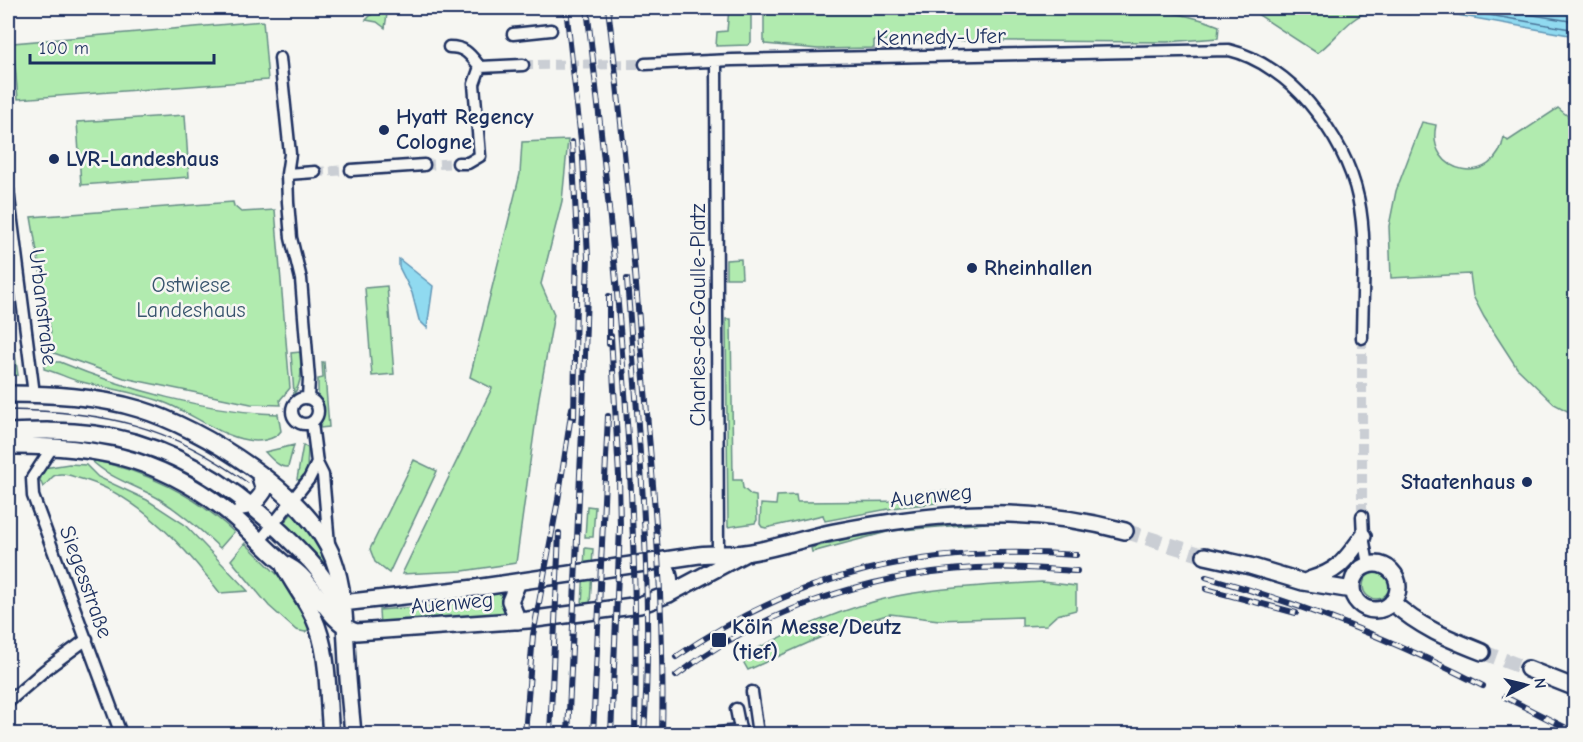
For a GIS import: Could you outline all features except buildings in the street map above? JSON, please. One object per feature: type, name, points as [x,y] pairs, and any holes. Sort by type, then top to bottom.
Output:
[{"type":"street","points":[[513,34],[551,30]]},
{"type":"street","points":[[448,47],[461,47],[468,51],[480,67]]},
{"type":"street","name":"Kennedy-Ufer","points":[[645,64],[1229,50],[1237,52],[1280,76],[1298,90],[1320,116],[1344,154],[1359,199],[1364,225],[1362,338]]},
{"type":"street","points":[[280,58],[290,154],[287,174],[291,238],[301,279],[309,379],[308,398]]},
{"type":"street","name":"Charles-de-Gaulle-Platz","points":[[716,61],[719,553],[717,570]]},
{"type":"street","points":[[480,67],[523,65]]},
{"type":"street","points":[[458,163],[468,163],[480,156],[474,84],[480,67]]},
{"type":"street","points":[[351,170],[424,165]]},
{"type":"street","points":[[287,174],[315,172]]},
{"type":"street","name":"Urbanstraße","points":[[8,190],[34,394]]},
{"type":"street","points":[[8,394],[97,399],[140,409],[187,428],[240,459],[259,473],[291,501],[316,528],[330,551]]},
{"type":"street","points":[[312,423],[299,423],[292,415],[295,403],[301,399],[308,398],[316,403],[318,412],[312,423],[317,463],[323,475],[330,551],[338,577],[342,603],[339,623],[352,735]]},
{"type":"street","points":[[8,432],[60,431],[96,434],[161,452],[202,471],[273,524],[311,562],[342,603]]},
{"type":"street","points":[[8,446],[53,446],[105,452],[148,465],[198,490],[224,508],[281,562],[297,572],[339,623]]},
{"type":"street","name":"Siegesstraße","points":[[53,446],[32,478],[33,496],[121,735]]},
{"type":"street","points":[[260,541],[309,479],[317,463]]},
{"type":"street","points":[[224,508],[250,506],[259,499],[264,491],[264,485],[259,473]]},
{"type":"street","name":"Auenweg","points":[[342,603],[518,582],[719,553],[744,554],[834,532],[907,519],[972,513],[1035,514],[1097,523],[1125,531]]},
{"type":"street","points":[[1362,516],[1368,565]]},
{"type":"street","points":[[1303,582],[1329,574],[1350,555],[1363,536]]},
{"type":"street","name":"Auenweg","points":[[339,623],[356,632],[371,633],[518,621],[640,605],[669,594],[744,554]]},
{"type":"street","points":[[1205,556],[1250,566],[1303,582],[1352,590]]},
{"type":"street","points":[[662,561],[666,566],[671,585],[669,594]]},
{"type":"street","points":[[281,562],[313,615],[321,639],[331,735]]},
{"type":"street","points":[[1368,565],[1382,565],[1394,574],[1398,584],[1397,593],[1392,602],[1380,609],[1365,608],[1359,603],[1352,590],[1356,575],[1368,565]]},
{"type":"street","points":[[518,582],[510,601],[518,621]]},
{"type":"street","points":[[1392,602],[1404,613],[1438,635],[1482,652]]},
{"type":"street","points":[[321,639],[339,623]]},
{"type":"street","points":[[8,702],[45,670],[87,639]]},
{"type":"street","points":[[1528,669],[1575,688]]},
{"type":"street","points":[[752,692],[758,735]]},
{"type":"street","points":[[705,735],[741,733],[737,711],[754,708]]},
{"type":"green space","points":[[729,8],[751,8],[751,42],[748,45],[716,46],[717,32],[727,31]]},
{"type":"green space","points":[[767,8],[1129,8],[1175,13],[1219,26],[1218,38],[1167,42],[874,40],[874,48],[818,49],[765,44],[764,15]]},
{"type":"green space","points":[[1248,8],[1401,8],[1414,10],[1410,14],[1379,10],[1363,14],[1349,23],[1317,53]]},
{"type":"green space","points":[[377,9],[383,9],[387,14],[385,28],[377,22],[366,20]]},
{"type":"green space","points":[[263,21],[268,80],[18,99],[13,43]]},
{"type":"green space","points":[[1558,108],[1575,122],[1575,415],[1554,404],[1517,368],[1473,296],[1470,274],[1391,278],[1389,226],[1396,191],[1422,122],[1436,125],[1435,142],[1441,155],[1450,164],[1463,169],[1476,169],[1488,164],[1498,153],[1504,137],[1508,141]]},
{"type":"green space","points":[[185,115],[189,177],[81,185],[77,122]]},
{"type":"green space","points":[[568,140],[562,201],[541,284],[554,314],[539,397],[516,563],[463,571],[402,574],[492,388],[470,377],[520,174],[522,142]]},
{"type":"green space","name":"Ostwiese Landeshaus","points":[[233,202],[241,212],[275,210],[290,388],[280,400],[281,405],[251,404],[124,378],[51,352],[39,339],[39,336],[51,333],[31,217]]},
{"type":"green space","points":[[741,259],[742,278],[726,278],[726,260]]},
{"type":"green space","points":[[387,286],[394,374],[372,376],[365,288]]},
{"type":"green space","points":[[8,306],[18,375],[8,376]]},
{"type":"green space","points":[[726,319],[731,319],[733,480],[742,480],[743,488],[756,496],[757,520],[755,523],[728,527]]},
{"type":"green space","points":[[300,352],[300,379],[294,394],[291,353]]},
{"type":"green space","points":[[50,362],[60,362],[139,390],[195,404],[278,414],[281,431],[274,437],[261,441],[237,437],[157,400],[78,381],[44,369],[44,366]]},
{"type":"green space","points":[[322,362],[324,362],[329,427],[320,428],[323,410],[318,395],[318,379],[323,378]]},
{"type":"green space","points":[[294,445],[288,467],[278,464],[265,452]]},
{"type":"green space","points":[[303,445],[308,448],[307,469],[302,482],[297,479]]},
{"type":"green space","points":[[91,460],[130,470],[168,486],[203,507],[234,532],[220,548],[169,505],[124,482]]},
{"type":"green space","points":[[414,460],[437,471],[389,573],[375,562],[370,549]]},
{"type":"green space","points":[[69,464],[86,465],[98,477],[147,500],[184,524],[248,591],[220,593],[191,558],[158,524],[139,509],[99,485],[70,475],[59,474],[43,487],[40,480],[44,468]]},
{"type":"green space","points":[[956,491],[956,494],[945,496],[937,503],[899,507],[825,521],[823,515],[766,528],[760,524],[761,504],[776,505],[777,496],[796,495],[797,502],[921,501],[921,492]]},
{"type":"green space","points":[[587,506],[595,507],[593,537],[585,537]]},
{"type":"green space","points":[[293,512],[318,543],[333,579],[281,526]]},
{"type":"green space","points":[[986,520],[985,523],[891,531],[812,552],[811,548],[894,527]]},
{"type":"green space","points":[[245,543],[287,584],[312,627],[305,632],[296,630],[269,606],[231,560]]},
{"type":"green space","points":[[585,548],[593,549],[590,606],[582,606]]},
{"type":"green space","points":[[1376,573],[1385,577],[1389,586],[1385,595],[1376,599],[1367,595],[1363,586],[1367,577]]},
{"type":"green space","points":[[1042,582],[1076,586],[1076,610],[1057,615],[1046,625],[1022,626],[1022,617],[939,620],[890,614],[837,630],[748,670],[744,663],[744,655],[857,606],[933,590]]},
{"type":"green space","points":[[508,591],[510,615],[380,626],[379,610],[469,603],[498,592]]},
{"type":"water","points":[[1418,8],[1575,8],[1575,36]]},
{"type":"water","points":[[399,259],[433,286],[427,328],[419,320],[412,293],[399,267]]},
{"type":"tunnel","points":[[523,65],[645,64]]},
{"type":"tunnel","points":[[424,165],[458,163]]},
{"type":"tunnel","points":[[315,172],[351,170]]},
{"type":"tunnel","points":[[1362,338],[1362,516]]},
{"type":"tunnel","points":[[1125,531],[1205,556]]},
{"type":"tunnel","points":[[1482,652],[1528,669]]},
{"type":"tram line","points":[[8,410],[75,414],[134,425],[191,447],[248,483]]},
{"type":"railway","points":[[566,8],[583,158],[588,257],[568,734]]},
{"type":"railway","points":[[587,8],[616,279],[623,370],[634,552],[635,734]]},
{"type":"railway","points":[[608,8],[627,188],[655,505],[662,642],[662,734]]},
{"type":"railway","points":[[572,142],[577,237],[574,418]]},
{"type":"railway","points":[[627,279],[646,563],[647,677],[644,734]]},
{"type":"railway","points":[[609,296],[609,344]]},
{"type":"railway","points":[[611,336],[620,528],[611,734]]},
{"type":"railway","points":[[525,734],[533,635],[572,408]]},
{"type":"railway","points":[[593,734],[608,416]]},
{"type":"railway","points":[[550,734],[559,533]]},
{"type":"railway","points":[[676,657],[723,627],[770,603],[818,584],[867,570],[916,560],[968,554],[1076,555]]},
{"type":"railway","points":[[676,676],[744,632],[780,614],[857,587],[896,578],[976,568],[1077,571]]},
{"type":"railway","points":[[1206,577],[1347,624],[1416,653],[1483,686]]},
{"type":"railway","points":[[1206,589],[1296,613]]},
{"type":"railway","points":[[1505,697],[1576,733]]},
{"type":"place","name":"Hyatt Regency Cologne","points":[[384,130]]},
{"type":"place","name":"LVR-Landeshaus","points":[[54,159]]},
{"type":"place","name":"Rheinhallen","points":[[972,268]]},
{"type":"place","name":"Staatenhaus","points":[[1527,482]]},
{"type":"place","name":"Köln Messe/Deutz (tief)","points":[[719,640]]}]
